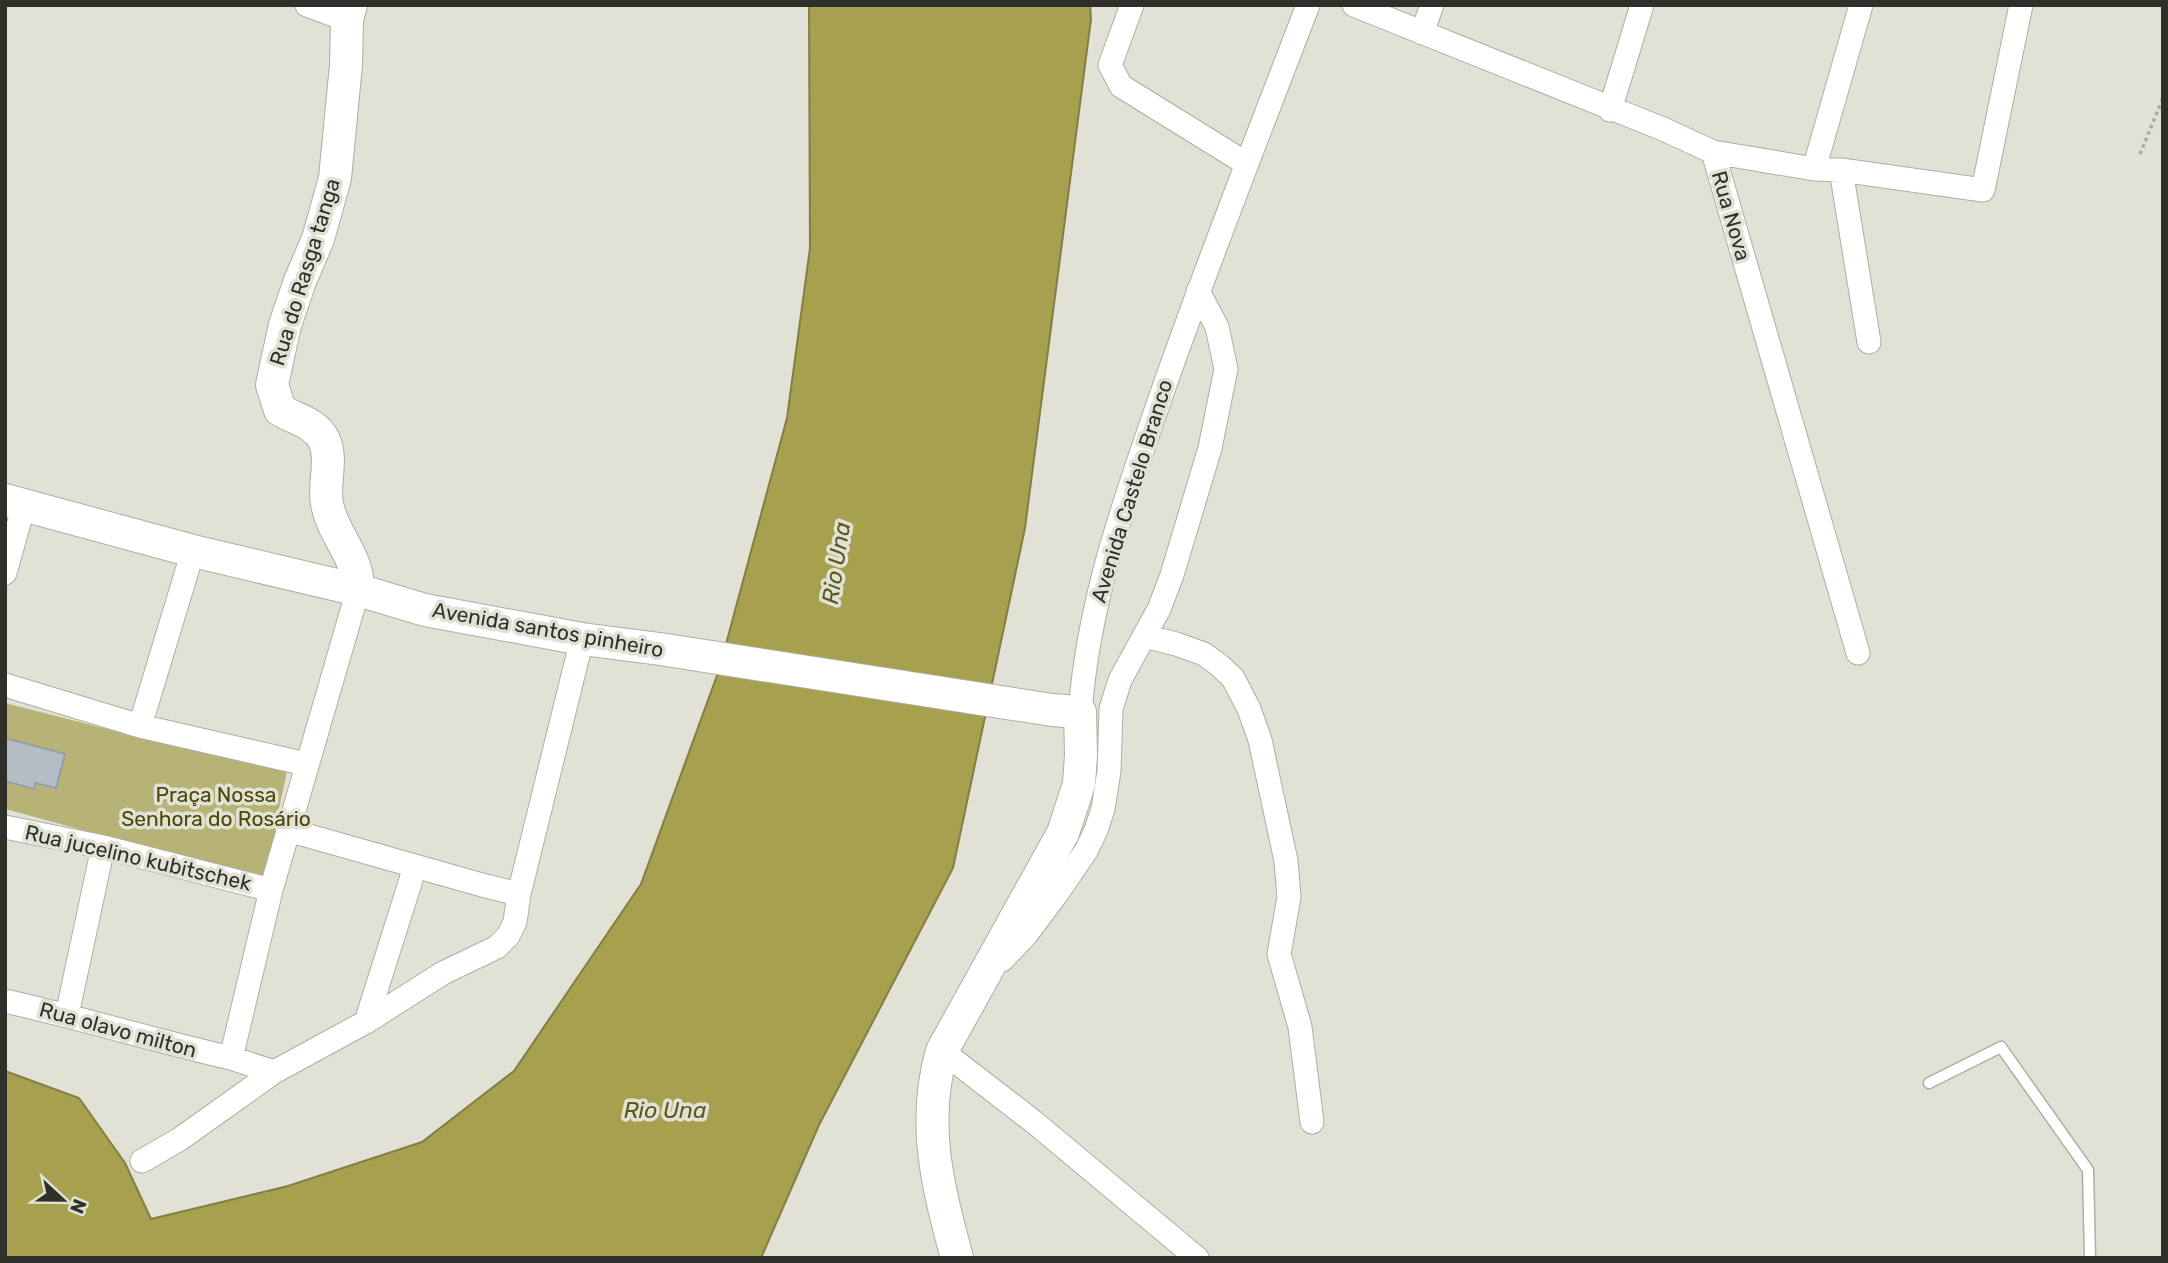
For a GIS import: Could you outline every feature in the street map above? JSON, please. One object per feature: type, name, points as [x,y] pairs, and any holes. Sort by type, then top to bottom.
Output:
[{"type":"street","points":[[307,5],[349,13]]},
{"type":"street","points":[[1132,5],[1110,65],[1121,86],[1247,163]]},
{"type":"street","name":"Avenida Castelo Branco","points":[[957,1258],[931,1137],[935,1077],[942,1051],[1045,867],[1072,811],[1080,769],[1066,711],[1087,646],[1105,565],[1198,290],[1308,5]]},
{"type":"street","name":"Rua Nova","points":[[1354,5],[1713,152],[1858,653]]},
{"type":"street","points":[[1422,33],[1432,5]]},
{"type":"street","points":[[1610,110],[1642,5]]},
{"type":"street","points":[[1814,169],[1861,5]]},
{"type":"street","points":[[1713,152],[1814,169],[1841,170],[1983,190],[2021,5]]},
{"type":"street","name":"Rua do Rasga tanga","points":[[349,13],[335,178],[318,240],[300,281],[285,326],[272,386],[280,410],[315,427],[323,438],[328,456],[325,490],[327,506],[332,522],[356,566],[358,590]]},
{"type":"street","points":[[1841,170],[1869,342]]},
{"type":"street","points":[[984,975],[1005,958],[1026,935],[1086,851],[1103,808],[1109,771],[1111,709],[1120,680],[1159,609],[1172,575],[1210,449],[1223,392],[1226,369],[1222,345],[1217,327],[1198,290]]},
{"type":"street","points":[[5,573],[15,502]]},
{"type":"street","name":"Avenida santos pinheiro","points":[[15,502],[193,551],[358,590],[425,610],[582,639],[1066,711]]},
{"type":"street","points":[[140,726],[193,551]]},
{"type":"street","points":[[232,1058],[271,890],[358,590]]},
{"type":"street","points":[[1145,636],[1176,643],[1204,654],[1219,665],[1233,678],[1249,709],[1260,740],[1282,836],[1287,873],[1289,897],[1279,954],[1300,1027],[1312,1122]]},
{"type":"street","points":[[142,1161],[180,1139],[274,1072],[366,1022],[443,973],[497,947],[508,936],[515,922],[519,894],[582,639]]},
{"type":"street","points":[[5,685],[140,726],[306,764]]},
{"type":"street","name":"Rua jucelino kubitschek","points":[[5,827],[103,847],[271,890]]},
{"type":"street","points":[[288,830],[519,894]]},
{"type":"street","points":[[67,1015],[103,847]]},
{"type":"street","points":[[366,1022],[415,867]]},
{"type":"street","name":"Rua olavo milton","points":[[5,1001],[232,1058],[274,1072]]},
{"type":"street","points":[[942,1051],[1034,1122],[1197,1258]]},
{"type":"lane","points":[[1929,1083],[2001,1047],[2088,1170],[2090,1258]]},
{"type":"path","points":[[2140,154],[2163,98]]},
{"type":"green space","name":"Praça Nossa Senhora do Rosário","points":[[5,703],[138,737],[289,762],[276,822],[271,881],[5,809]]},
{"type":"water","name":"Rio Una","points":[[809,5],[1090,5],[1091,19],[1025,528],[953,868],[819,1125],[761,1258],[5,1258],[5,1071],[79,1098],[125,1163],[151,1219],[288,1186],[422,1142],[514,1071],[641,884],[719,670],[787,418],[810,248]]},
{"type":"building","points":[[5,738],[65,754],[56,788],[35,783],[34,789],[5,781]]}]
